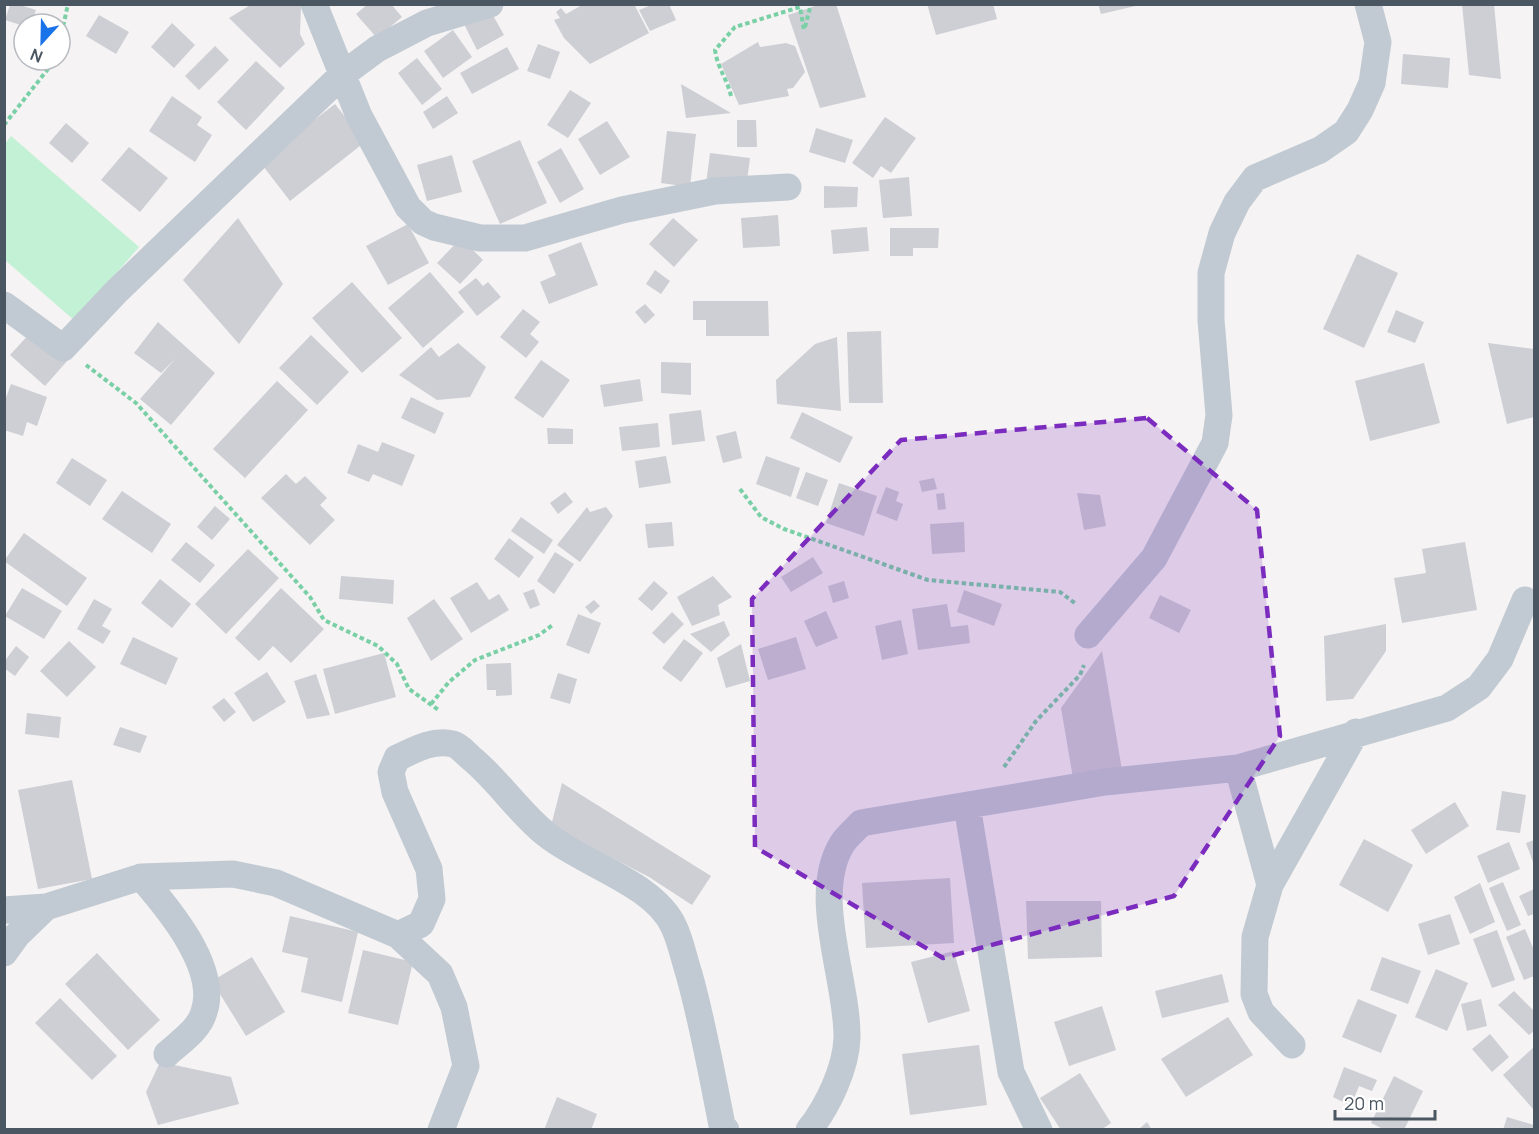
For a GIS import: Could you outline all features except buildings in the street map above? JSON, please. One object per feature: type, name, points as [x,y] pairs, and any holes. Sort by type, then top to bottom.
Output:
[{"type":"street","points":[[314,4],[360,116],[408,207],[423,222],[434,227],[480,238],[525,238],[622,210],[715,191],[788,187]]},
{"type":"street","points":[[4,305],[63,348],[118,290],[342,75],[377,50],[427,23],[490,4]]},
{"type":"street","points":[[1088,635],[1154,558],[1215,443],[1219,415],[1211,320],[1211,273],[1222,233],[1237,202],[1255,178],[1320,150],[1346,132],[1355,118],[1372,84],[1378,42],[1368,4]]},
{"type":"street","points":[[809,1130],[825,1110],[836,1083],[847,1039],[832,921],[830,879],[834,862],[843,842],[861,823],[1105,782],[1238,768],[1356,732],[1447,708],[1479,687],[1500,659],[1525,600]]},
{"type":"street","points":[[1292,1045],[1261,1012],[1254,994],[1255,937],[1270,885],[1356,732]]},
{"type":"street","points":[[398,935],[421,924],[432,899],[429,869],[395,792],[390,772],[397,758],[417,749],[435,743],[453,744],[483,767],[545,833],[573,854],[632,883],[658,903],[674,925],[695,996],[722,1125],[726,1130]]},
{"type":"street","points":[[1238,768],[1270,885]]},
{"type":"street","points":[[967,806],[1011,1072],[1039,1130]]},
{"type":"street","points":[[4,910],[46,907],[141,877],[233,874],[276,884],[398,935],[440,974],[454,1007],[466,1066],[441,1130]]},
{"type":"street","points":[[141,877],[176,918],[201,967],[206,990],[204,1012],[193,1031],[167,1054]]},
{"type":"street","points":[[4,953],[17,935],[46,907]]},
{"type":"path","points":[[731,96],[727,82],[717,67],[715,50],[735,27],[800,7],[804,30],[811,4]]},
{"type":"path","points":[[4,125],[46,72]]},
{"type":"path","points":[[63,348],[136,403],[310,597],[324,620],[378,646],[397,664],[409,689],[445,716],[453,744]]},
{"type":"path","points":[[740,489],[761,517],[784,529],[928,580],[1060,592],[1083,609],[1088,635],[1086,659],[1080,675],[1036,721],[1002,770]]},
{"type":"path","points":[[431,704],[449,682],[474,660],[539,635],[554,624]]},
{"type":"highlighted area","points":[[1147,418],[1257,510],[1280,736],[1174,896],[943,958],[755,847],[752,599],[901,440]]},
{"type":"green space","points":[[11,136],[139,247],[75,321],[5,260],[5,144]]}]
